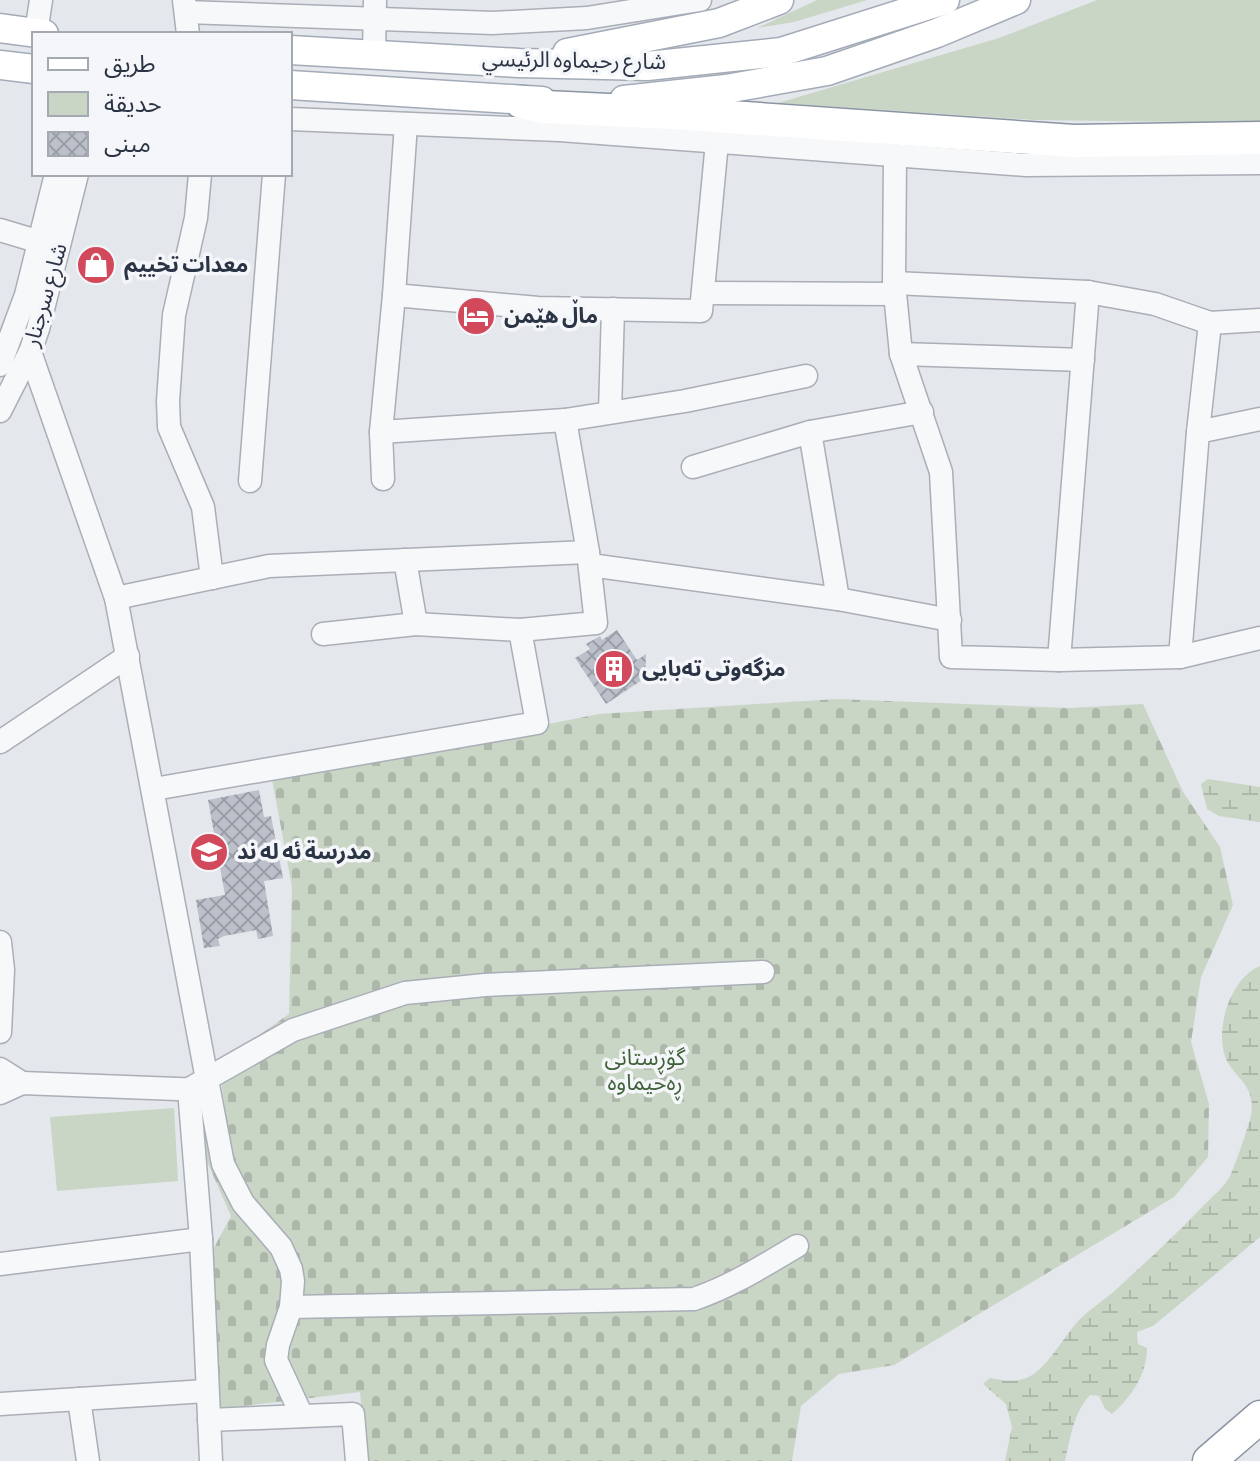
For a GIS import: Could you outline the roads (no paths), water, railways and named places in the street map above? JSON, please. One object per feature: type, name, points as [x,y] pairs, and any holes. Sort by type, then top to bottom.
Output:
[{"type":"highway","points":[[521,102],[545,107],[1074,141],[1260,138]]},
{"type":"highway","points":[[1209,1461],[1260,1417]]},
{"type":"main road","points":[[519,63],[667,13],[719,23],[779,0]]},
{"type":"main road","name":"شارع رحيماوه الرئيسي","points":[[292,50],[519,63],[647,66],[781,52],[945,0]]},
{"type":"main road","name":"شارع رحيماوه الرئيسي","points":[[292,85],[521,102],[637,99],[726,89],[827,71],[937,33],[1016,0]]},
{"type":"main road","points":[[0,28],[32,32]]},
{"type":"main road","points":[[0,65],[32,69]]},
{"type":"street","points":[[36,32],[41,0]]},
{"type":"street","points":[[186,15],[375,9],[513,23],[667,13],[700,0]]},
{"type":"street","points":[[374,54],[375,9]]},
{"type":"street","points":[[292,119],[560,130],[1026,165],[1260,163]]},
{"type":"street","points":[[383,479],[381,432],[406,124]]},
{"type":"street","points":[[394,295],[538,308],[701,311],[717,142]]},
{"type":"street","points":[[895,156],[894,288],[901,354],[941,472],[951,657],[1059,660],[1180,657],[1260,638]]},
{"type":"street","name":"شارع سرجنار","points":[[0,365],[17,324],[56,176]]},
{"type":"street","name":"شارع سرجنار","points":[[0,411],[30,352],[48,300],[77,176]]},
{"type":"street","points":[[200,176],[196,218],[174,315],[168,401],[169,427],[203,507],[212,578]]},
{"type":"street","points":[[250,481],[274,176]]},
{"type":"street","points":[[0,230],[40,242]]},
{"type":"street","points":[[703,293],[894,288],[1088,292],[1155,304],[1210,323],[1260,320]]},
{"type":"street","points":[[1059,660],[1088,292]]},
{"type":"street","points":[[610,412],[613,309]]},
{"type":"street","points":[[1180,657],[1210,323]]},
{"type":"street","points":[[30,352],[116,598],[154,789],[201,1087],[223,1164],[234,1187],[255,1219],[287,1257],[293,1281],[291,1307],[276,1360],[302,1416]]},
{"type":"street","points":[[901,354],[1083,360]]},
{"type":"street","points":[[381,432],[565,420],[685,401],[806,376]]},
{"type":"street","points":[[693,467],[810,432],[922,412]]},
{"type":"street","points":[[1198,432],[1260,419]]},
{"type":"street","points":[[323,634],[416,624],[520,630],[596,623],[589,558],[565,420]]},
{"type":"street","points":[[810,432],[838,599]]},
{"type":"street","points":[[116,598],[269,566],[405,560],[589,558],[950,620]]},
{"type":"street","points":[[405,560],[416,624]]},
{"type":"street","points":[[154,789],[537,723],[520,630]]},
{"type":"street","points":[[0,742],[128,656]]},
{"type":"street","points":[[0,942],[3,970],[0,1032]]},
{"type":"street","points":[[0,1093],[22,1083],[201,1087],[293,1030],[405,993],[485,985],[763,972]]},
{"type":"street","points":[[0,1069],[22,1083]]},
{"type":"street","points":[[201,1087],[201,1239],[211,1461]]},
{"type":"street","points":[[0,1264],[201,1239]]},
{"type":"street","points":[[291,1307],[694,1299],[718,1291],[797,1246]]},
{"type":"street","points":[[0,1404],[206,1391]]},
{"type":"street","points":[[79,1399],[88,1461]]},
{"type":"street","points":[[209,1420],[353,1414],[357,1461]]},
{"type":"place","name":"معدات تخييم","points":[[96,265]]},
{"type":"place","name":"ماڵ هێمن","points":[[476,316]]},
{"type":"place","name":"مزگەوتی تەبایی","points":[[614,669]]},
{"type":"place","name":"مدرسة ئه له ند","points":[[209,852]]},
{"type":"park label","name":"گۆڕستانی ڕەحیماوە","points":[[645,1070]]}]
